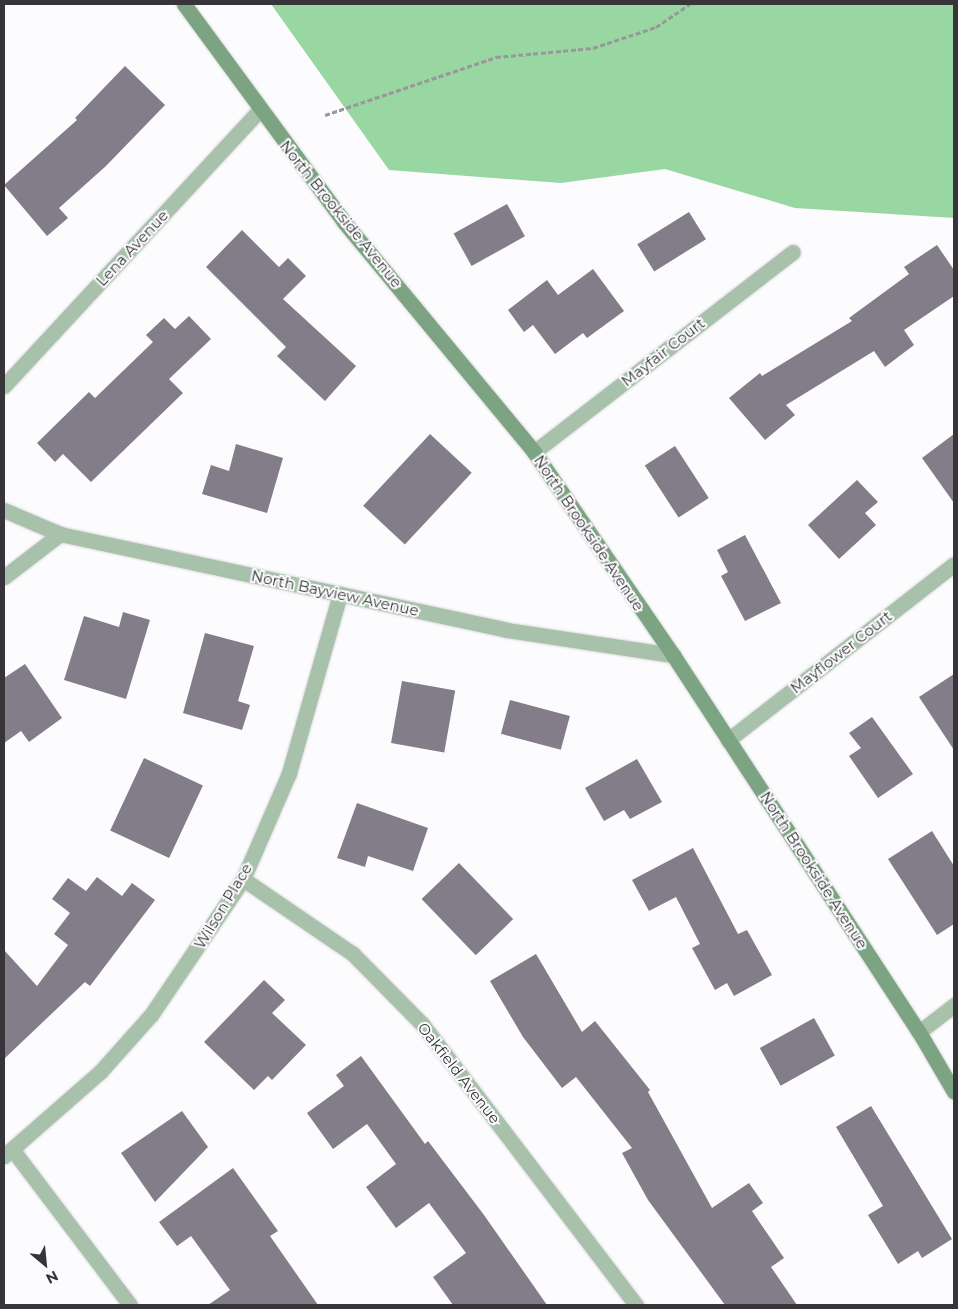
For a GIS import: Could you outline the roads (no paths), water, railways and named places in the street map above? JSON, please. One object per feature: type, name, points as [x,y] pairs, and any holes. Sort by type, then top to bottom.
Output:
[{"type":"main road","name":"North Brookside Avenue","points":[[184,4],[344,222],[534,452],[673,656],[919,1032],[954,1092]]},
{"type":"street","name":"Lena Avenue","points":[[4,386],[260,110]]},
{"type":"street","name":"Mayfair Court","points":[[534,452],[793,252]]},
{"type":"street","name":"North Bayview Avenue","points":[[4,510],[60,534],[507,630],[673,656]]},
{"type":"street","points":[[4,577],[60,534]]},
{"type":"street","name":"Mayflower Court","points":[[728,740],[954,564]]},
{"type":"street","name":"Wilson Place","points":[[8,1152],[100,1072],[151,1015],[243,878],[289,773],[340,594]]},
{"type":"street","name":"Oakfield Avenue","points":[[243,878],[353,954],[422,1024],[636,1305]]},
{"type":"street","points":[[919,1032],[954,1005]]},
{"type":"street","points":[[8,1152],[130,1305]]}]
